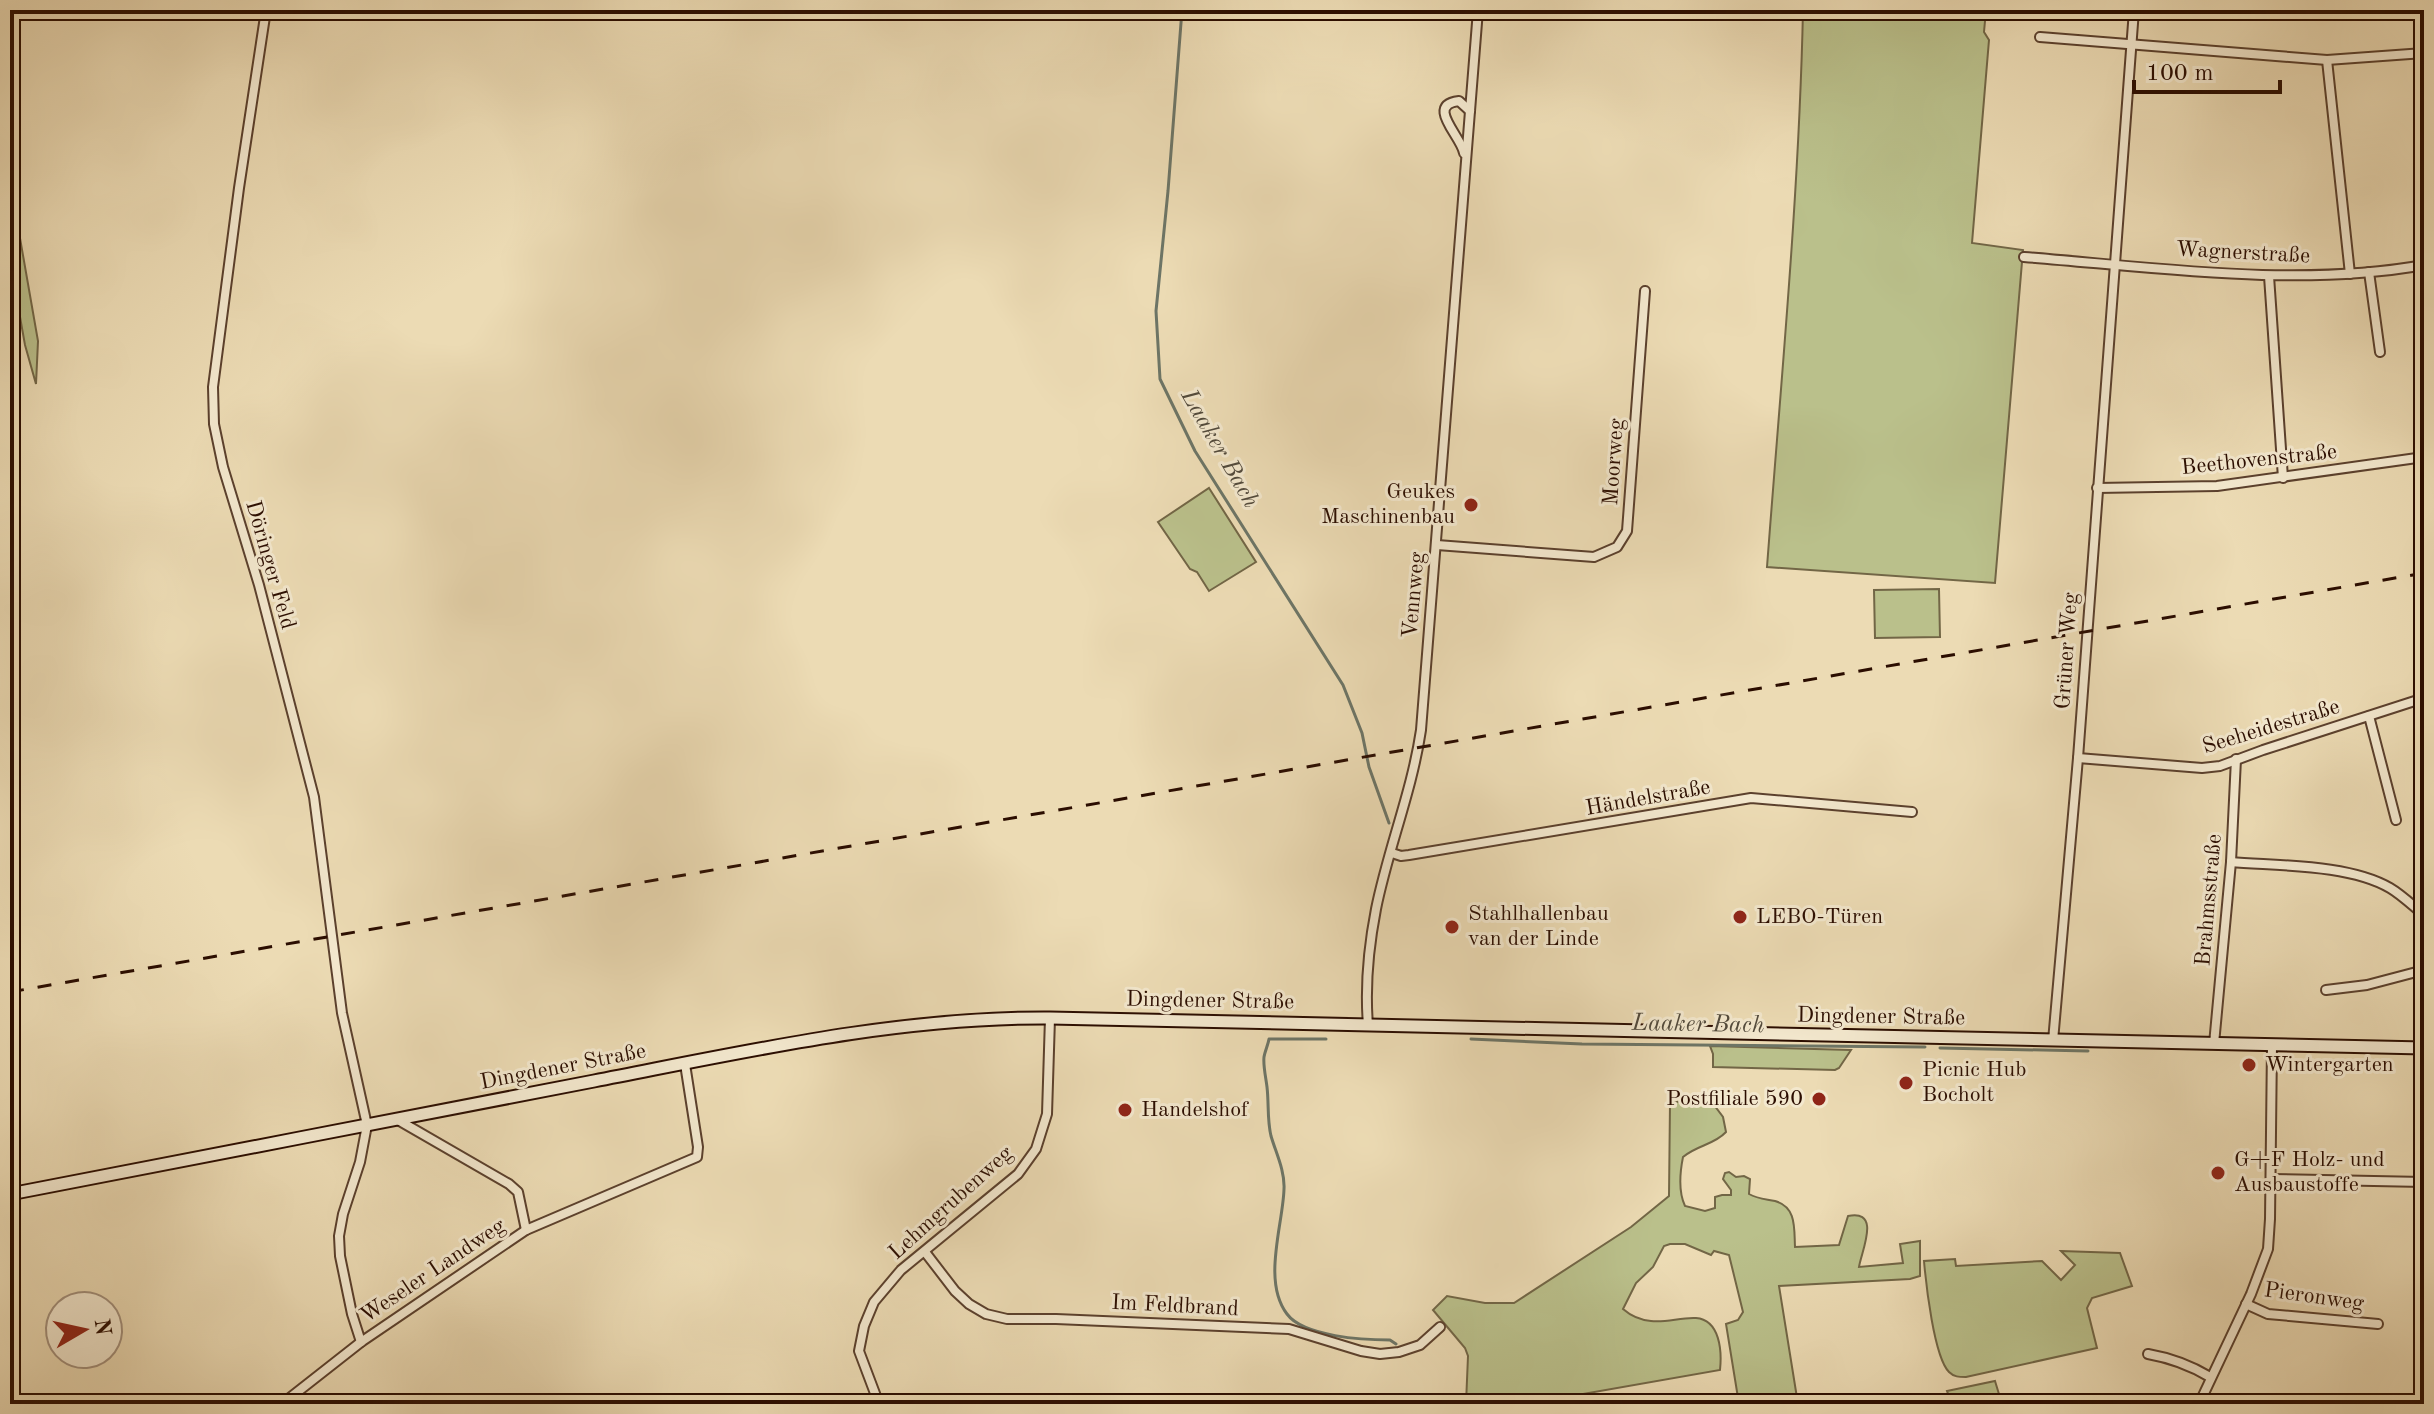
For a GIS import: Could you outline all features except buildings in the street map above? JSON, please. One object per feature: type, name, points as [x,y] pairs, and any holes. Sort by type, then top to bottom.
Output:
[{"type":"main road","name":"Dingdener Straße","points":[[10,1194],[685,1064],[945,1021],[1050,1018],[2424,1048]]},
{"type":"street","name":"Döringer Feld","points":[[266,10],[213,387],[214,424],[223,467],[259,585],[314,797],[342,1013],[367,1125]]},
{"type":"street","name":"Vennweg","points":[[1368,1025],[1372,934],[1380,891],[1415,766],[1421,730],[1478,10]]},
{"type":"street","name":"Grüner Weg","points":[[2053,1041],[2078,758],[2134,10]]},
{"type":"street","points":[[2040,37],[2327,60],[2424,53]]},
{"type":"street","points":[[2327,60],[2350,274]]},
{"type":"street","name":"Vennweg","points":[[1466,162],[1461,142],[1444,117],[1445,108],[1453,102],[1459,101],[1470,112]]},
{"type":"street","points":[[2024,257],[2115,264]]},
{"type":"street","name":"Wagnerstraße","points":[[2115,264],[2269,276],[2350,274],[2424,265]]},
{"type":"street","points":[[2369,272],[2380,352]]},
{"type":"street","points":[[2269,276],[2283,478]]},
{"type":"street","name":"Moorweg","points":[[1437,545],[1594,557],[1617,547],[1627,531],[1645,291]]},
{"type":"street","name":"Beethovenstraße","points":[[2097,488],[2217,486],[2424,457]]},
{"type":"street","name":"Seeheidestraße","points":[[2078,758],[2202,768],[2220,766],[2424,698]]},
{"type":"street","points":[[2369,716],[2396,820]]},
{"type":"street","name":"Brahmsstraße","points":[[2214,1044],[2231,862],[2236,759]]},
{"type":"street","name":"Händelstraße","points":[[1392,853],[1409,855],[1751,798],[1912,812]]},
{"type":"street","points":[[2231,862],[2338,871],[2369,878],[2392,888],[2424,915]]},
{"type":"street","points":[[2326,990],[2367,985],[2424,970]]},
{"type":"street","name":"Lehmgrubenweg","points":[[879,1404],[859,1351],[864,1326],[874,1302],[901,1270],[1018,1174],[1036,1149],[1047,1114],[1050,1018]]},
{"type":"street","points":[[2199,1404],[2268,1249],[2272,1045]]},
{"type":"street","name":"Weseler Landweg","points":[[282,1404],[361,1342],[526,1230],[697,1157],[685,1064]]},
{"type":"street","name":"Weseler Landweg","points":[[397,1120],[509,1184],[518,1192],[526,1230]]},
{"type":"street","name":"Weseler Landweg","points":[[361,1342],[352,1314],[339,1236],[367,1125]]},
{"type":"street","points":[[2271,1179],[2424,1182]]},
{"type":"street","name":"Im Feldbrand","points":[[925,1252],[969,1304],[986,1314],[1007,1319],[1289,1329],[1380,1354],[1420,1345],[1440,1327]]},
{"type":"street","name":"Pieronweg","points":[[2246,1304],[2268,1314],[2378,1324]]},
{"type":"street","points":[[2148,1354],[2191,1366],[2210,1377]]},
{"type":"green space","points":[[1803,10],[1986,10],[1984,32],[1989,40],[1972,243],[2023,250],[1995,583],[1767,567],[1794,219]]},
{"type":"green space","points":[[10,181],[38,341],[36,384],[25,345],[10,261]]},
{"type":"green space","points":[[1209,488],[1256,562],[1209,591],[1158,522]]},
{"type":"green space","points":[[1939,589],[1940,637],[1875,638],[1874,590]]},
{"type":"green space","points":[[1710,1046],[1851,1050],[1835,1070],[1713,1067]]},
{"type":"green space","points":[[1682,1101],[1687,1105],[1714,1105],[1723,1117],[1726,1132],[1683,1157],[1680,1188],[1685,1206],[1705,1211],[1715,1208],[1715,1197],[1731,1195],[1723,1179],[1725,1173],[1744,1176],[1750,1179],[1749,1194],[1782,1204],[1791,1213],[1795,1247],[1839,1245],[1848,1216],[1858,1216],[1867,1225],[1859,1267],[1903,1263],[1900,1244],[1920,1241],[1920,1276],[1779,1286],[1798,1404],[1739,1404],[1726,1324],[1738,1320],[1743,1312],[1729,1255],[1714,1251],[1711,1255],[1685,1244],[1670,1244],[1664,1246],[1653,1267],[1636,1283],[1623,1309],[1647,1320],[1704,1320],[1715,1330],[1718,1338],[1720,1370],[1526,1404],[1466,1404],[1468,1356],[1465,1348],[1433,1310],[1447,1296],[1485,1303],[1514,1303],[1631,1227],[1669,1196],[1670,1103]]},
{"type":"green space","points":[[2061,1251],[2120,1253],[2132,1286],[2092,1298],[2087,1308],[2097,1348],[1966,1377],[1949,1372],[1935,1336],[1924,1261],[1955,1259],[1956,1266],[2042,1261],[2061,1280],[2075,1265]]},
{"type":"green space","points":[[1995,1381],[2002,1404],[1952,1404],[1947,1391]]},
{"type":"waterway","name":"Laaker Bach","points":[[1182,10],[1156,311],[1160,379],[1195,451],[1343,685],[1362,733],[1369,767],[1389,823]]},
{"type":"waterway","points":[[1326,1039],[1269,1039],[1264,1057],[1270,1130],[1284,1182],[1276,1253],[1276,1286],[1287,1314],[1307,1328],[1335,1336],[1390,1340],[1396,1344]]},
{"type":"waterway","name":"Laaker Bach","points":[[1471,1039],[1582,1044],[1925,1047]]},
{"type":"waterway","name":"Laaker Bach","points":[[1940,1048],[2088,1051]]},
{"type":"railway","points":[[10,992],[2424,573]]},
{"type":"place","name":"Geukes Maschinenbau","points":[[1471,505]]},
{"type":"place","name":"LEBO-Türen","points":[[1740,917]]},
{"type":"place","name":"Stahlhallenbau van der Linde","points":[[1452,927]]},
{"type":"place","name":"Wintergarten","points":[[2249,1065]]},
{"type":"place","name":"Picnic Hub Bocholt","points":[[1906,1083]]},
{"type":"place","name":"Postfiliale 590","points":[[1819,1099]]},
{"type":"place","name":"Handelshof","points":[[1125,1110]]},
{"type":"place","name":"G+F Holz- und Ausbaustoffe","points":[[2218,1173]]}]
